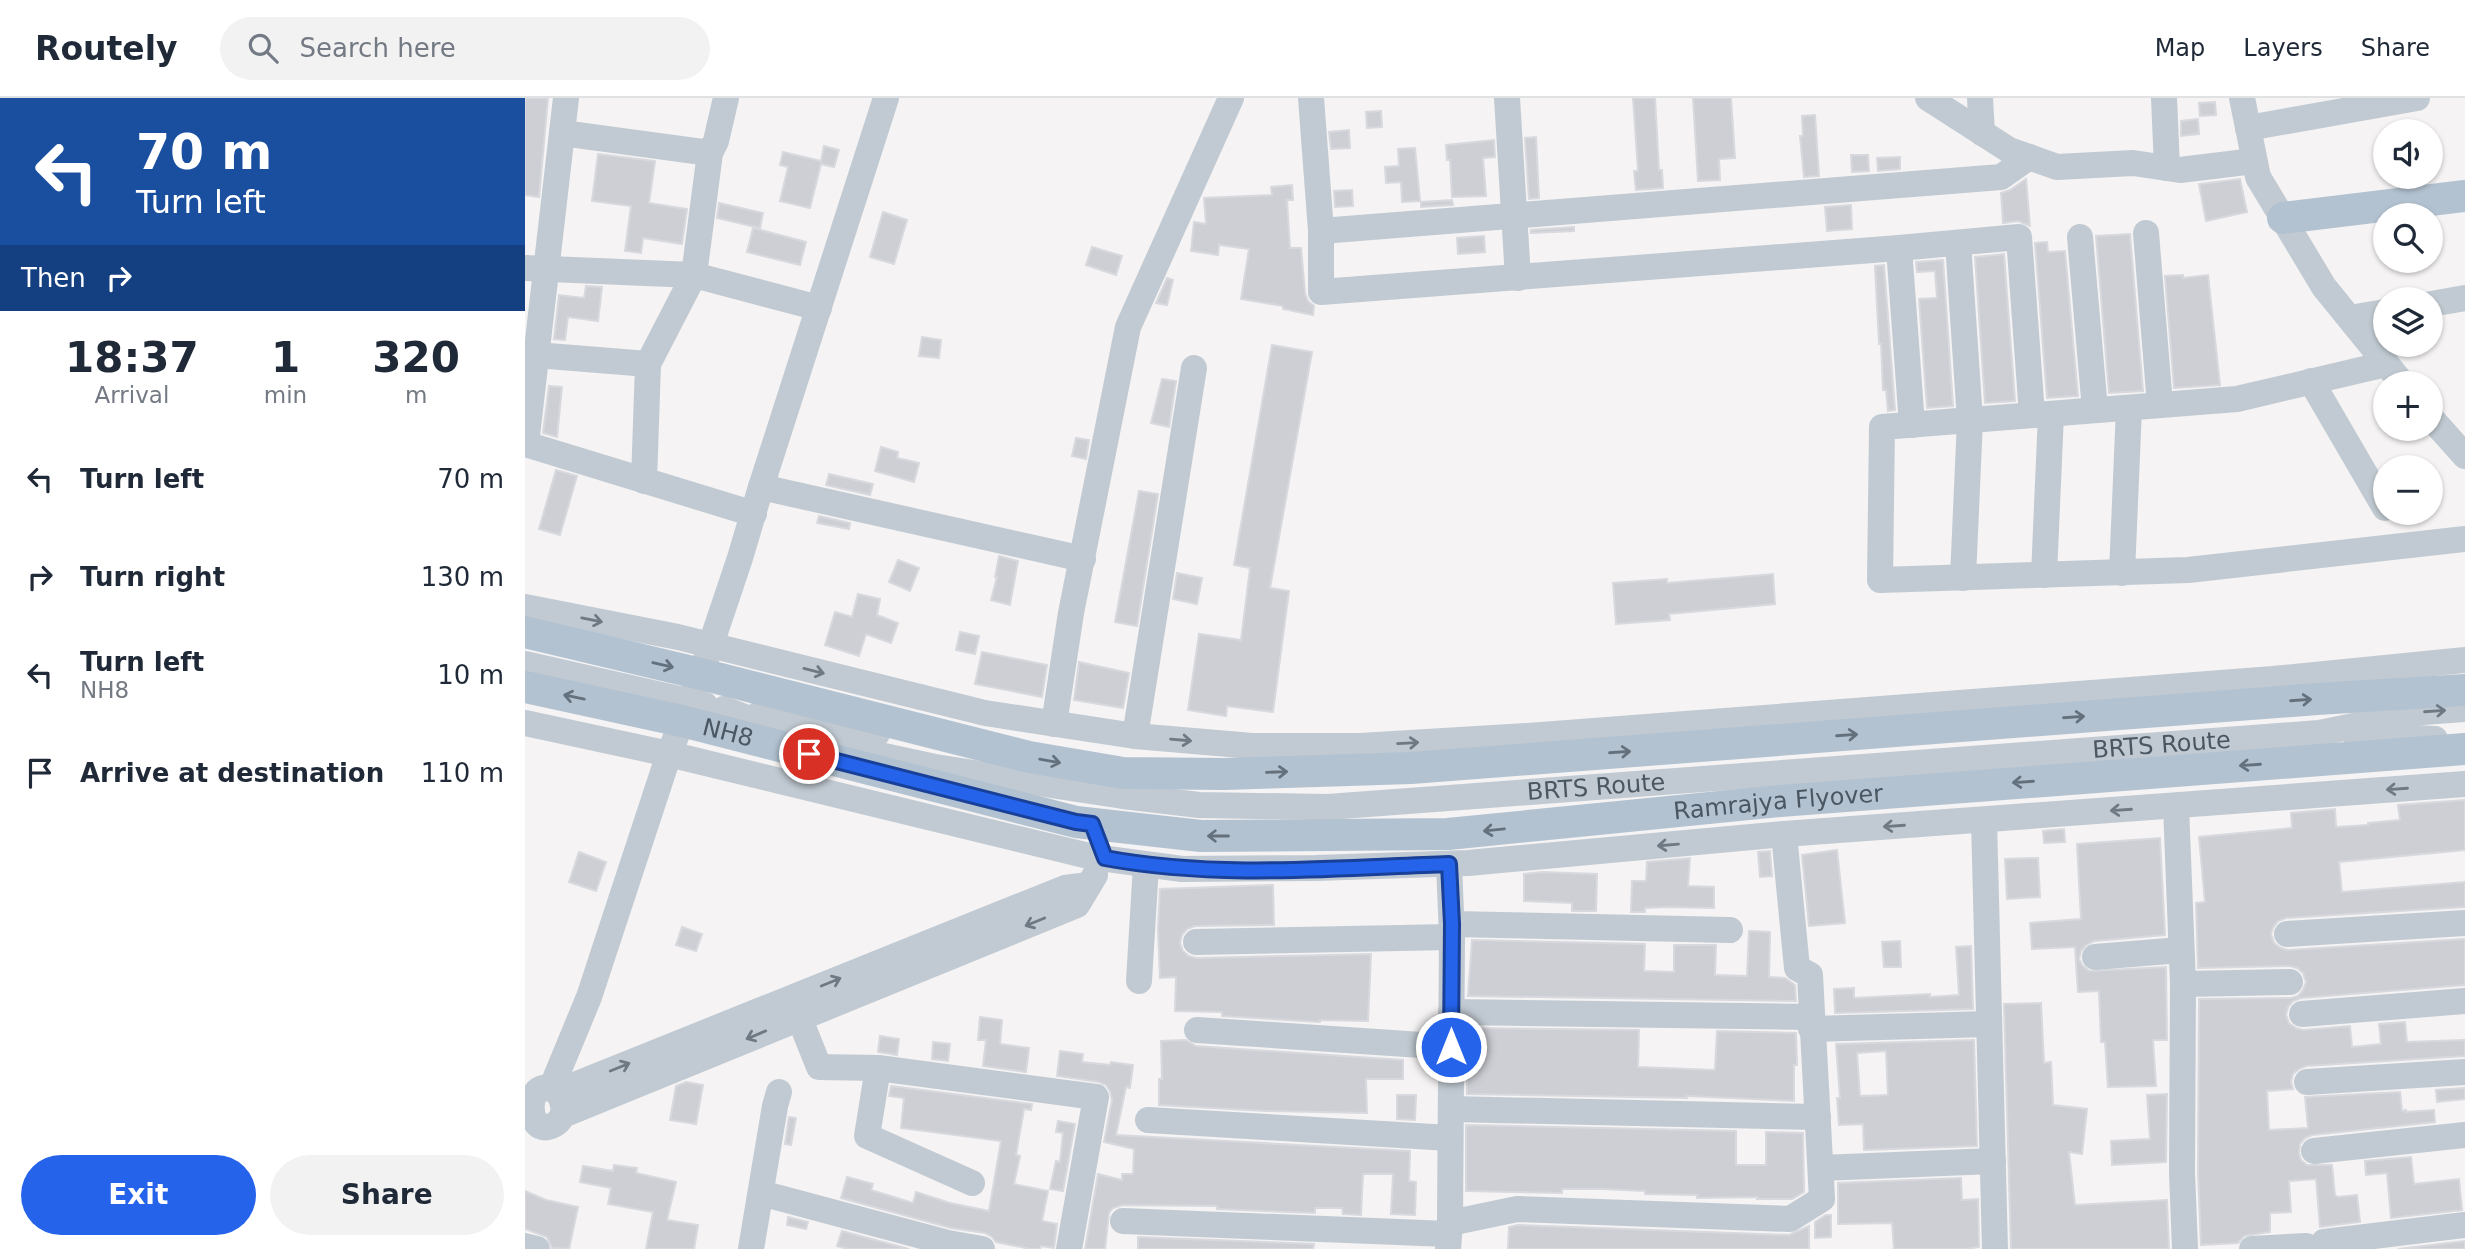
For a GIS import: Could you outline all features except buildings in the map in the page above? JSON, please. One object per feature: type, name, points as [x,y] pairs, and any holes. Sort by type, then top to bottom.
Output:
[{"type":"main road","points":[[2283,218],[2465,196]]},
{"type":"main road","points":[[525,632],[696,686],[1029,757],[1123,773],[1251,773],[1411,768],[2465,690]]},
{"type":"main road","name":"NH8","points":[[525,687],[696,686],[986,800],[1092,824]]},
{"type":"main road","points":[[1468,764],[1518,737]]},
{"type":"main road","name":"Ramrajya Flyover","points":[[1092,824],[1214,836],[1448,834],[1932,789],[2465,749]]},
{"type":"street","points":[[566,98],[562,133],[536,268],[536,355],[525,444],[754,514]]},
{"type":"street","points":[[644,481],[648,365],[694,275],[710,153],[716,141],[726,98]]},
{"type":"street","points":[[557,1099],[545,1088],[533,1092],[527,1122],[548,1127],[555,1125],[557,1099],[589,996],[669,754],[696,686],[754,514],[886,98]]},
{"type":"street","points":[[1054,724],[1071,613],[1128,327],[1231,98]]},
{"type":"street","points":[[1311,98],[1321,231],[1321,292],[2019,237],[2041,414],[2045,575]]},
{"type":"street","points":[[1507,98],[1518,278]]},
{"type":"street","points":[[1928,98],[2009,150],[2057,167],[2133,163],[2180,170],[2255,161]]},
{"type":"street","points":[[1980,98],[1982,133]]},
{"type":"street","points":[[2164,98],[2167,168]]},
{"type":"street","points":[[2242,98],[2258,177],[2324,287],[2392,371]]},
{"type":"street","points":[[2248,128],[2417,98]]},
{"type":"street","points":[[562,133],[710,153]]},
{"type":"street","points":[[1321,231],[2001,177],[2029,157]]},
{"type":"street","points":[[2146,233],[2160,405]]},
{"type":"street","points":[[2080,237],[2095,410]]},
{"type":"street","points":[[1958,243],[1971,420],[1963,578]]},
{"type":"street","points":[[1899,248],[1912,425]]},
{"type":"street","points":[[536,268],[694,275],[819,308]]},
{"type":"street","points":[[2443,302],[2465,298]]},
{"type":"street","points":[[2350,318],[2373,314]]},
{"type":"street","points":[[536,355],[648,365]]},
{"type":"street","points":[[1135,736],[1194,368]]},
{"type":"street","points":[[2373,375],[2311,382],[2237,399],[1882,427],[1880,580],[2188,570],[2465,540]]},
{"type":"street","points":[[2311,382],[2373,488]]},
{"type":"street","points":[[2123,573],[2129,408]]},
{"type":"street","points":[[2443,431],[2465,456]]},
{"type":"street","points":[[761,487],[1083,559]]},
{"type":"street","points":[[2395,525],[2407,545]]},
{"type":"street","points":[[525,607],[678,637],[696,686]]},
{"type":"street","points":[[525,664],[696,686],[985,712],[1135,736],[1252,746],[1360,746],[1518,737],[2273,679],[2465,660]]},
{"type":"street","name":"BRTS Route","points":[[696,686],[724,709],[796,737],[935,767],[1199,805],[1328,807],[2319,733]]},
{"type":"street","points":[[2319,733],[2423,712],[2465,709]]},
{"type":"street","points":[[525,723],[669,754],[1093,857],[1182,869],[1449,864],[1784,834],[2465,784]]},
{"type":"street","points":[[2319,733],[2424,740],[2465,736]]},
{"type":"street","points":[[2176,806],[2183,984],[2182,1172],[2185,1249]]},
{"type":"street","points":[[1984,820],[1995,1249]]},
{"type":"street","points":[[1092,824],[1105,858]]},
{"type":"street","points":[[1123,1222],[1449,1235],[1517,1209],[1790,1219],[1822,1199],[1810,975],[1797,968],[1784,834]]},
{"type":"street","points":[[557,1099],[799,1017],[1077,905],[1105,858]]},
{"type":"street","points":[[1449,864],[1452,931],[1449,1235]]},
{"type":"street","points":[[1139,981],[1148,866]]},
{"type":"street","points":[[557,1099],[1065,888],[1089,885]]},
{"type":"street","points":[[2287,934],[2465,923]]},
{"type":"street","points":[[1196,942],[1452,931],[1730,930]]},
{"type":"street","points":[[2095,957],[2181,950]]},
{"type":"street","points":[[2183,984],[2290,982]]},
{"type":"street","points":[[2302,1014],[2465,1001]]},
{"type":"street","points":[[1451,1012],[1812,1023],[1989,1024]]},
{"type":"street","points":[[799,1017],[819,1067],[878,1068],[1096,1097],[1069,1249]]},
{"type":"street","points":[[1197,1030],[1451,1047]]},
{"type":"street","points":[[878,1068],[867,1136],[972,1182]]},
{"type":"street","points":[[2307,1082],[2465,1072]]},
{"type":"street","points":[[751,1249],[779,1092]]},
{"type":"street","points":[[1451,1109],[1818,1117]]},
{"type":"street","points":[[1148,1120],[1450,1138]]},
{"type":"street","points":[[2314,1151],[2465,1135]]},
{"type":"street","points":[[1821,1168],[1993,1161]]},
{"type":"street","points":[[761,1193],[910,1233],[982,1249]]},
{"type":"street","points":[[2252,1249],[2465,1225]]},
{"type":"street","points":[[525,1246],[537,1249]]},
{"type":"route","points":[[809,754],[1092,824],[1105,858],[1182,869],[1449,864],[1452,924],[1451,1047]]}]
